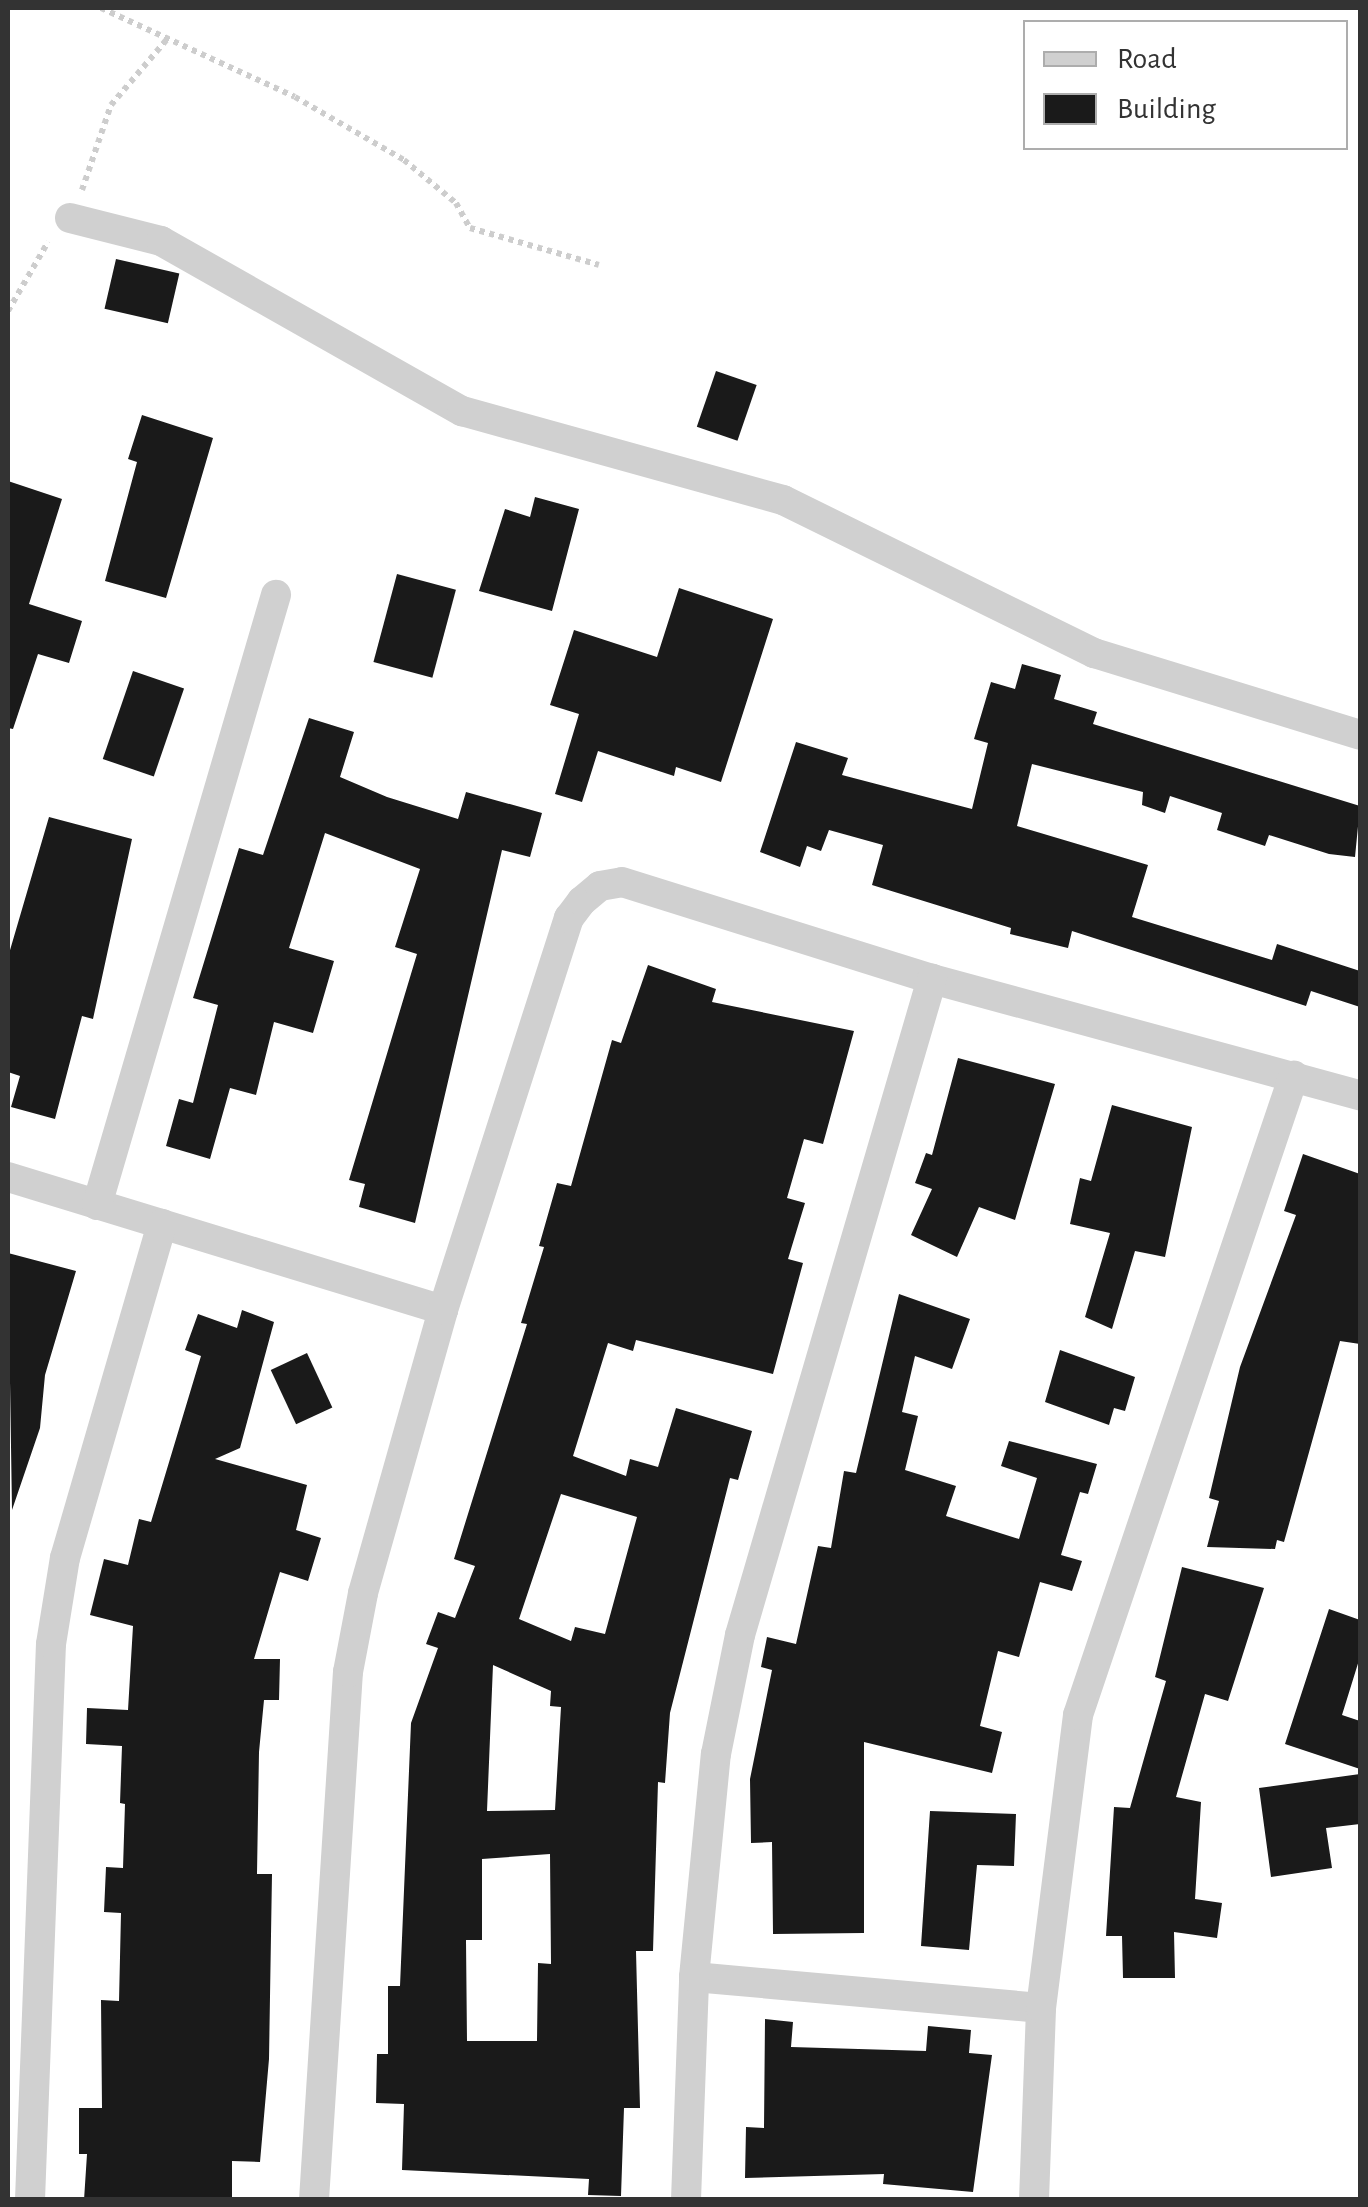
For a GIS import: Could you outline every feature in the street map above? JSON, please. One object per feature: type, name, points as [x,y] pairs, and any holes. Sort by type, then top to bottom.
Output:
[{"type":"street","points":[[70,218],[161,241],[462,412],[783,500],[1094,653],[1360,735]]},
{"type":"street","points":[[97,1205],[276,594]]},
{"type":"street","points":[[314,2200],[348,1672],[364,1593],[443,1310],[569,918],[600,886],[622,882],[932,979],[1360,1094]]},
{"type":"street","points":[[686,2200],[694,1977],[716,1754],[740,1635],[932,979]]},
{"type":"street","points":[[1034,2200],[1041,2008],[1078,1715],[1294,1075]]},
{"type":"street","points":[[8,1177],[443,1310]]},
{"type":"street","points":[[30,2200],[51,1644],[65,1558],[162,1224]]},
{"type":"street","points":[[694,1977],[1041,2008]]},
{"type":"path","points":[[101,8],[295,98],[404,160],[456,204],[470,228],[599,265]]},
{"type":"path","points":[[8,311],[48,242],[70,218],[110,105],[168,38]]},
{"type":"building","points":[[116,259],[179,274],[168,323],[105,309]]},
{"type":"building","points":[[716,371],[757,385],[737,441],[697,427]]},
{"type":"building","points":[[142,415],[213,438],[166,598],[105,581],[137,462],[128,459]]},
{"type":"building","points":[[8,481],[62,499],[29,604],[82,621],[69,663],[38,654],[13,729],[8,728]]},
{"type":"building","points":[[535,497],[579,509],[552,611],[479,591],[505,509],[530,517]]},
{"type":"building","points":[[397,574],[456,590],[432,678],[373,662]]},
{"type":"building","points":[[679,588],[773,619],[721,782],[676,767],[674,776],[598,751],[582,802],[555,794],[579,714],[550,705],[574,630],[657,657]]},
{"type":"building","points":[[1022,664],[1061,675],[1054,699],[1097,712],[1093,724],[1360,806],[1355,857],[1329,854],[1269,835],[1265,846],[1217,830],[1222,813],[1170,796],[1165,813],[1142,805],[1143,792],[1032,764],[1017,826],[1148,865],[1132,917],[1272,960],[1277,944],[1360,971],[1360,1007],[1311,991],[1306,1006],[1072,931],[1068,948],[1010,934],[1011,928],[872,885],[883,845],[829,830],[821,851],[807,846],[800,867],[760,852],[796,742],[848,758],[842,775],[972,809],[988,743],[974,739],[991,682],[1015,689]]},
{"type":"building","points":[[133,671],[184,689],[154,777],[103,759]]},
{"type":"building","points":[[309,718],[354,732],[340,777],[387,797],[458,819],[466,792],[542,813],[530,857],[502,850],[415,1223],[359,1207],[365,1184],[349,1180],[417,954],[395,947],[420,869],[325,833],[289,948],[334,961],[313,1033],[274,1022],[256,1095],[230,1088],[210,1159],[166,1146],[179,1099],[193,1103],[218,1005],[193,998],[239,848],[263,855]]},
{"type":"building","points":[[49,817],[132,839],[93,1019],[82,1016],[55,1119],[11,1107],[20,1076],[8,1072],[8,957]]},
{"type":"building","points":[[648,965],[716,989],[712,1002],[854,1031],[823,1144],[804,1139],[787,1198],[805,1203],[788,1259],[803,1263],[773,1374],[636,1340],[633,1351],[608,1343],[573,1456],[626,1476],[630,1459],[658,1467],[676,1408],[752,1431],[738,1480],[730,1478],[670,1713],[665,1783],[658,1782],[653,1951],[636,1951],[640,2108],[624,2108],[621,2196],[588,2195],[589,2179],[402,2170],[404,2104],[376,2103],[377,2054],[388,2054],[388,1986],[400,1986],[411,1723],[438,1648],[426,1644],[438,1612],[455,1618],[475,1566],[454,1559],[527,1324],[521,1323],[544,1247],[539,1246],[557,1183],[571,1186],[612,1040],[621,1043]],"holes":[[[561,1494],[637,1517],[605,1634],[575,1627],[571,1641],[519,1619]],[[493,1665],[551,1691],[550,1706],[561,1707],[555,1810],[487,1811]],[[550,1854],[551,1964],[538,1963],[537,2041],[467,2041],[466,1940],[482,1940],[482,1859]]]},
{"type":"building","points":[[958,1058],[1055,1084],[1015,1220],[979,1207],[957,1257],[911,1235],[932,1189],[915,1183],[926,1153],[932,1155]]},
{"type":"building","points":[[1112,1105],[1192,1127],[1165,1257],[1135,1251],[1112,1329],[1085,1317],[1110,1233],[1070,1224],[1080,1178],[1091,1181]]},
{"type":"building","points":[[1303,1154],[1360,1174],[1360,1344],[1340,1341],[1284,1542],[1277,1540],[1275,1549],[1207,1547],[1219,1501],[1209,1498],[1240,1367],[1296,1215],[1284,1211]]},
{"type":"building","points":[[8,1253],[76,1271],[45,1375],[40,1428],[12,1510]]},
{"type":"building","points":[[899,1294],[970,1319],[952,1369],[915,1356],[902,1412],[918,1416],[905,1470],[956,1486],[946,1516],[1019,1539],[1037,1478],[1001,1466],[1009,1441],[1097,1464],[1088,1494],[1080,1492],[1061,1555],[1082,1561],[1072,1591],[1040,1582],[1019,1657],[998,1651],[980,1726],[1002,1732],[992,1773],[864,1742],[864,1933],[773,1934],[772,1842],[751,1843],[750,1779],[772,1670],[761,1667],[767,1637],[796,1644],[818,1546],[831,1548],[844,1471],[856,1473]]},
{"type":"building","points":[[242,1310],[274,1322],[240,1448],[215,1459],[307,1485],[296,1530],[321,1538],[308,1581],[280,1572],[254,1659],[280,1659],[279,1700],[264,1700],[259,1752],[257,1874],[272,1874],[269,2059],[260,2162],[232,2161],[232,2200],[84,2200],[87,2154],[79,2154],[79,2108],[102,2108],[101,2000],[119,2001],[121,1913],[104,1912],[106,1867],[123,1868],[125,1804],[120,1803],[122,1746],[86,1744],[87,1708],[128,1710],[133,1626],[90,1615],[104,1559],[128,1565],[139,1519],[151,1522],[201,1356],[185,1350],[198,1314],[237,1328]]},
{"type":"building","points":[[1060,1350],[1135,1377],[1125,1411],[1114,1408],[1109,1425],[1045,1402]]},
{"type":"building","points":[[307,1353],[332,1407],[296,1424],[271,1370]]},
{"type":"building","points":[[1182,1567],[1264,1588],[1228,1701],[1205,1694],[1176,1797],[1201,1802],[1195,1899],[1222,1903],[1217,1938],[1174,1932],[1175,1978],[1123,1978],[1122,1936],[1106,1936],[1114,1807],[1130,1808],[1166,1681],[1155,1677]]},
{"type":"building","points":[[1329,1609],[1360,1620],[1360,1657],[1342,1715],[1360,1721],[1360,1769],[1285,1744]]},
{"type":"building","points":[[1360,1774],[1360,1824],[1326,1828],[1332,1868],[1271,1877],[1259,1788]]},
{"type":"building","points":[[930,1811],[1016,1814],[1014,1866],[977,1865],[969,1950],[921,1946]]},
{"type":"building","points":[[765,2019],[793,2022],[791,2047],[926,2051],[928,2026],[971,2030],[969,2053],[992,2055],[973,2192],[883,2184],[884,2174],[745,2178],[746,2127],[764,2128]]}]
